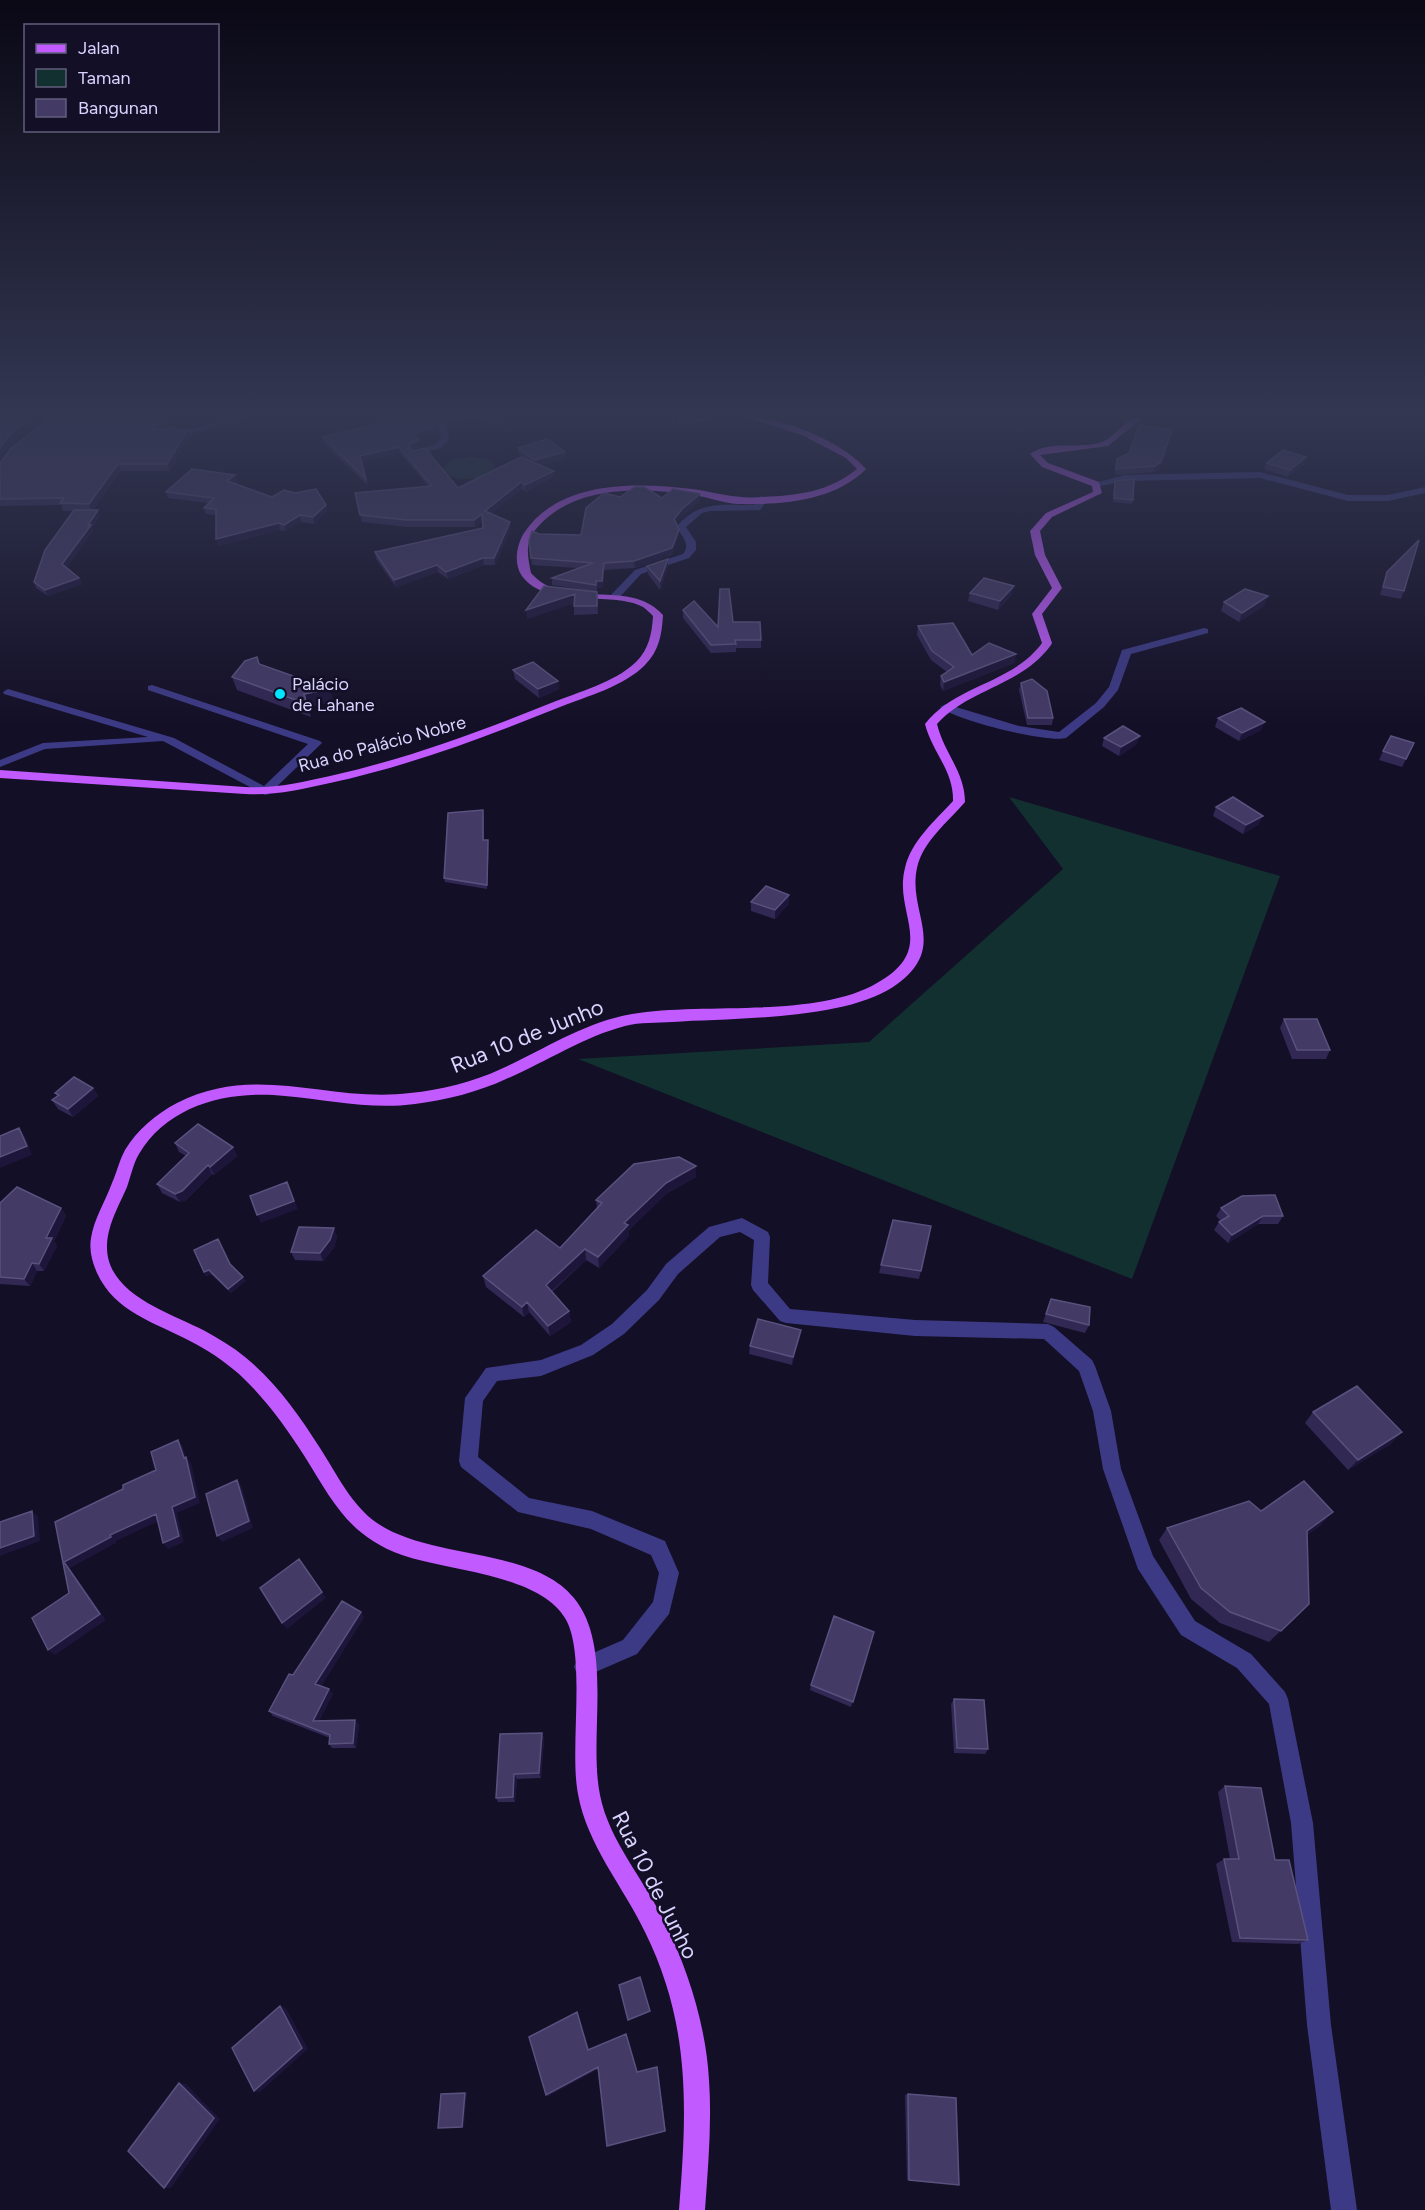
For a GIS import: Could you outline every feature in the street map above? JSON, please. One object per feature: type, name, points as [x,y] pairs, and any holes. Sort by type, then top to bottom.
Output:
[{"type":"main road","points":[[542,521],[528,535],[522,547],[521,567],[530,578],[549,590],[613,598]]},
{"type":"main road","points":[[946,707],[1024,669],[1041,654],[1047,643],[1037,614],[1058,588],[1040,555],[1035,531],[1044,521]]},
{"type":"main road","name":"Rua do Palácio Nobre","points":[[0,774],[147,786],[265,791],[362,772],[468,741],[611,682],[634,669],[648,656],[661,625],[661,614],[656,608],[641,603],[613,598]]},
{"type":"main road","name":"Rua 10 de Junho","points":[[692,2210],[697,2073],[672,1964],[652,1919],[597,1827],[588,1790],[583,1741],[582,1638],[572,1610],[555,1592],[528,1578],[410,1550],[371,1530],[339,1495],[302,1434],[250,1371],[200,1337],[136,1309],[114,1285],[100,1260],[99,1232],[130,1155],[149,1132],[171,1113],[202,1097],[260,1088],[378,1102],[422,1098],[498,1076],[616,1023],[633,1019],[813,1007],[851,1000],[883,987],[904,970],[914,953],[917,934],[909,879],[914,859],[923,841],[959,802],[960,783],[936,739],[931,724],[946,707]]},
{"type":"street","points":[[613,598],[638,572],[686,556],[691,550],[691,542],[681,527],[688,521]]},
{"type":"street","points":[[946,707],[1038,735],[1062,736],[1100,705],[1114,688],[1126,652],[1204,631]]},
{"type":"street","points":[[8,692],[170,740],[265,791],[316,743],[152,688]]},
{"type":"street","points":[[0,764],[43,746],[170,740]]},
{"type":"street","points":[[584,1667],[630,1647],[662,1607],[669,1573],[658,1548],[592,1520],[525,1506],[468,1461],[474,1398],[492,1374],[541,1368],[587,1350],[618,1329],[653,1295],[672,1269],[715,1232],[742,1225],[762,1237],[759,1285],[786,1316],[915,1328],[1048,1332],[1086,1366],[1102,1411],[1112,1469],[1145,1562],[1188,1628],[1244,1661],[1278,1699],[1302,1823],[1319,2025],[1344,2210]]},
{"type":"green space","points":[[1009,797],[1280,876],[1132,1279],[578,1059],[869,1042],[1063,869]]},
{"type":"building","points":[[66,521],[91,521],[88,525],[91,525],[62,564],[79,578],[45,590],[34,582],[45,550]]},
{"type":"building","points":[[216,521],[290,521],[284,525],[279,523],[216,539]]},
{"type":"building","points":[[483,521],[510,522],[494,558],[483,558],[446,572],[437,565],[394,580],[375,552],[483,528]]},
{"type":"building","points":[[584,521],[675,521],[679,529],[672,548],[634,561],[604,563],[602,581],[596,581],[596,585],[552,578],[593,563],[531,558],[529,541],[532,531],[539,534],[581,535]]},
{"type":"building","points":[[1419,540],[1404,591],[1383,587],[1387,572]]},
{"type":"building","points":[[668,559],[660,581],[647,566]]},
{"type":"building","points":[[984,578],[1014,586],[1000,601],[970,593]]},
{"type":"building","points":[[544,586],[597,592],[597,606],[574,606],[575,594],[526,610]]},
{"type":"building","points":[[720,589],[729,589],[733,622],[760,622],[761,640],[735,640],[736,644],[711,645],[683,610],[694,601],[718,627]]},
{"type":"building","points":[[1245,589],[1268,596],[1242,613],[1224,602]]},
{"type":"building","points":[[953,623],[972,655],[989,643],[1016,654],[944,682],[941,676],[954,667],[932,651],[918,626]]},
{"type":"building","points":[[257,657],[259,664],[330,689],[304,694],[307,704],[232,677],[245,661]]},
{"type":"building","points":[[533,662],[558,681],[538,689],[513,670]]},
{"type":"building","points":[[1032,679],[1047,691],[1053,718],[1028,718],[1021,683]]},
{"type":"building","points":[[1241,708],[1265,722],[1242,733],[1218,718]]},
{"type":"building","points":[[1123,726],[1140,736],[1121,747],[1104,738]]},
{"type":"building","points":[[1391,736],[1414,743],[1406,759],[1383,751]]},
{"type":"building","points":[[1233,797],[1263,816],[1246,825],[1216,807]]},
{"type":"building","points":[[483,810],[483,840],[488,840],[487,885],[444,878],[448,813]]},
{"type":"building","points":[[766,886],[789,895],[775,910],[751,902]]},
{"type":"building","points":[[1284,1019],[1317,1019],[1330,1050],[1297,1050]]},
{"type":"building","points":[[74,1077],[93,1088],[68,1109],[52,1100],[59,1095],[55,1093]]},
{"type":"building","points":[[198,1124],[233,1147],[210,1167],[208,1165],[182,1191],[175,1194],[157,1184],[189,1153],[175,1143]]},
{"type":"building","points":[[19,1128],[27,1146],[0,1157],[0,1136]]},
{"type":"building","points":[[679,1157],[696,1166],[666,1183],[624,1223],[628,1225],[598,1257],[585,1249],[546,1285],[569,1311],[548,1326],[527,1302],[522,1307],[483,1276],[536,1230],[560,1248],[602,1203],[596,1200],[634,1164]]},
{"type":"building","points":[[287,1182],[294,1201],[257,1215],[250,1196]]},
{"type":"building","points":[[17,1187],[61,1208],[46,1238],[52,1238],[39,1264],[32,1263],[24,1279],[0,1277],[0,1203]]},
{"type":"building","points":[[1275,1195],[1283,1216],[1263,1216],[1232,1235],[1219,1222],[1229,1216],[1221,1208],[1242,1196]]},
{"type":"building","points":[[893,1220],[931,1226],[921,1271],[881,1265]]},
{"type":"building","points":[[299,1227],[334,1228],[330,1240],[320,1253],[291,1252]]},
{"type":"building","points":[[218,1239],[230,1264],[243,1277],[228,1289],[209,1270],[204,1272],[194,1250]]},
{"type":"building","points":[[1051,1299],[1090,1307],[1089,1325],[1046,1314]]},
{"type":"building","points":[[758,1319],[801,1330],[793,1357],[750,1346]]},
{"type":"building","points":[[1357,1386],[1402,1432],[1358,1460],[1313,1412]]},
{"type":"building","points":[[178,1440],[184,1458],[186,1457],[195,1497],[172,1507],[179,1536],[163,1543],[156,1514],[110,1535],[111,1537],[64,1562],[100,1614],[48,1650],[32,1618],[69,1593],[55,1522],[156,1470],[151,1452]]},
{"type":"building","points":[[237,1480],[249,1521],[217,1536],[206,1494]]},
{"type":"building","points":[[1304,1481],[1333,1512],[1307,1531],[1309,1604],[1281,1631],[1230,1612],[1201,1588],[1167,1528],[1249,1501],[1261,1511]]},
{"type":"building","points":[[32,1511],[34,1536],[0,1548],[0,1522]]},
{"type":"building","points":[[299,1559],[322,1592],[282,1623],[260,1588]]},
{"type":"building","points":[[342,1601],[361,1612],[315,1684],[329,1689],[313,1721],[355,1720],[353,1743],[329,1744],[330,1735],[269,1711],[289,1674],[293,1675]]},
{"type":"building","points":[[834,1616],[874,1632],[853,1702],[811,1685]]},
{"type":"building","points":[[954,1699],[984,1700],[988,1749],[957,1748]]},
{"type":"building","points":[[542,1733],[539,1773],[514,1774],[513,1797],[496,1798],[500,1734]]},
{"type":"building","points":[[1225,1786],[1261,1788],[1275,1860],[1289,1860],[1308,1940],[1240,1938],[1224,1859],[1239,1859]]},
{"type":"building","points":[[640,1977],[650,2011],[628,2020],[619,1985]]},
{"type":"building","points":[[280,2006],[302,2048],[254,2091],[232,2048]]},
{"type":"building","points":[[577,2012],[588,2050],[626,2034],[637,2072],[657,2067],[665,2131],[607,2146],[598,2067],[546,2095],[529,2037]]},
{"type":"building","points":[[179,2083],[214,2118],[164,2188],[128,2151]]},
{"type":"building","points":[[465,2093],[462,2127],[438,2128],[441,2094]]},
{"type":"building","points":[[908,2094],[956,2098],[959,2185],[909,2180]]},
{"type":"place","name":"Palácio de Lahane","points":[[280,694]]}]
